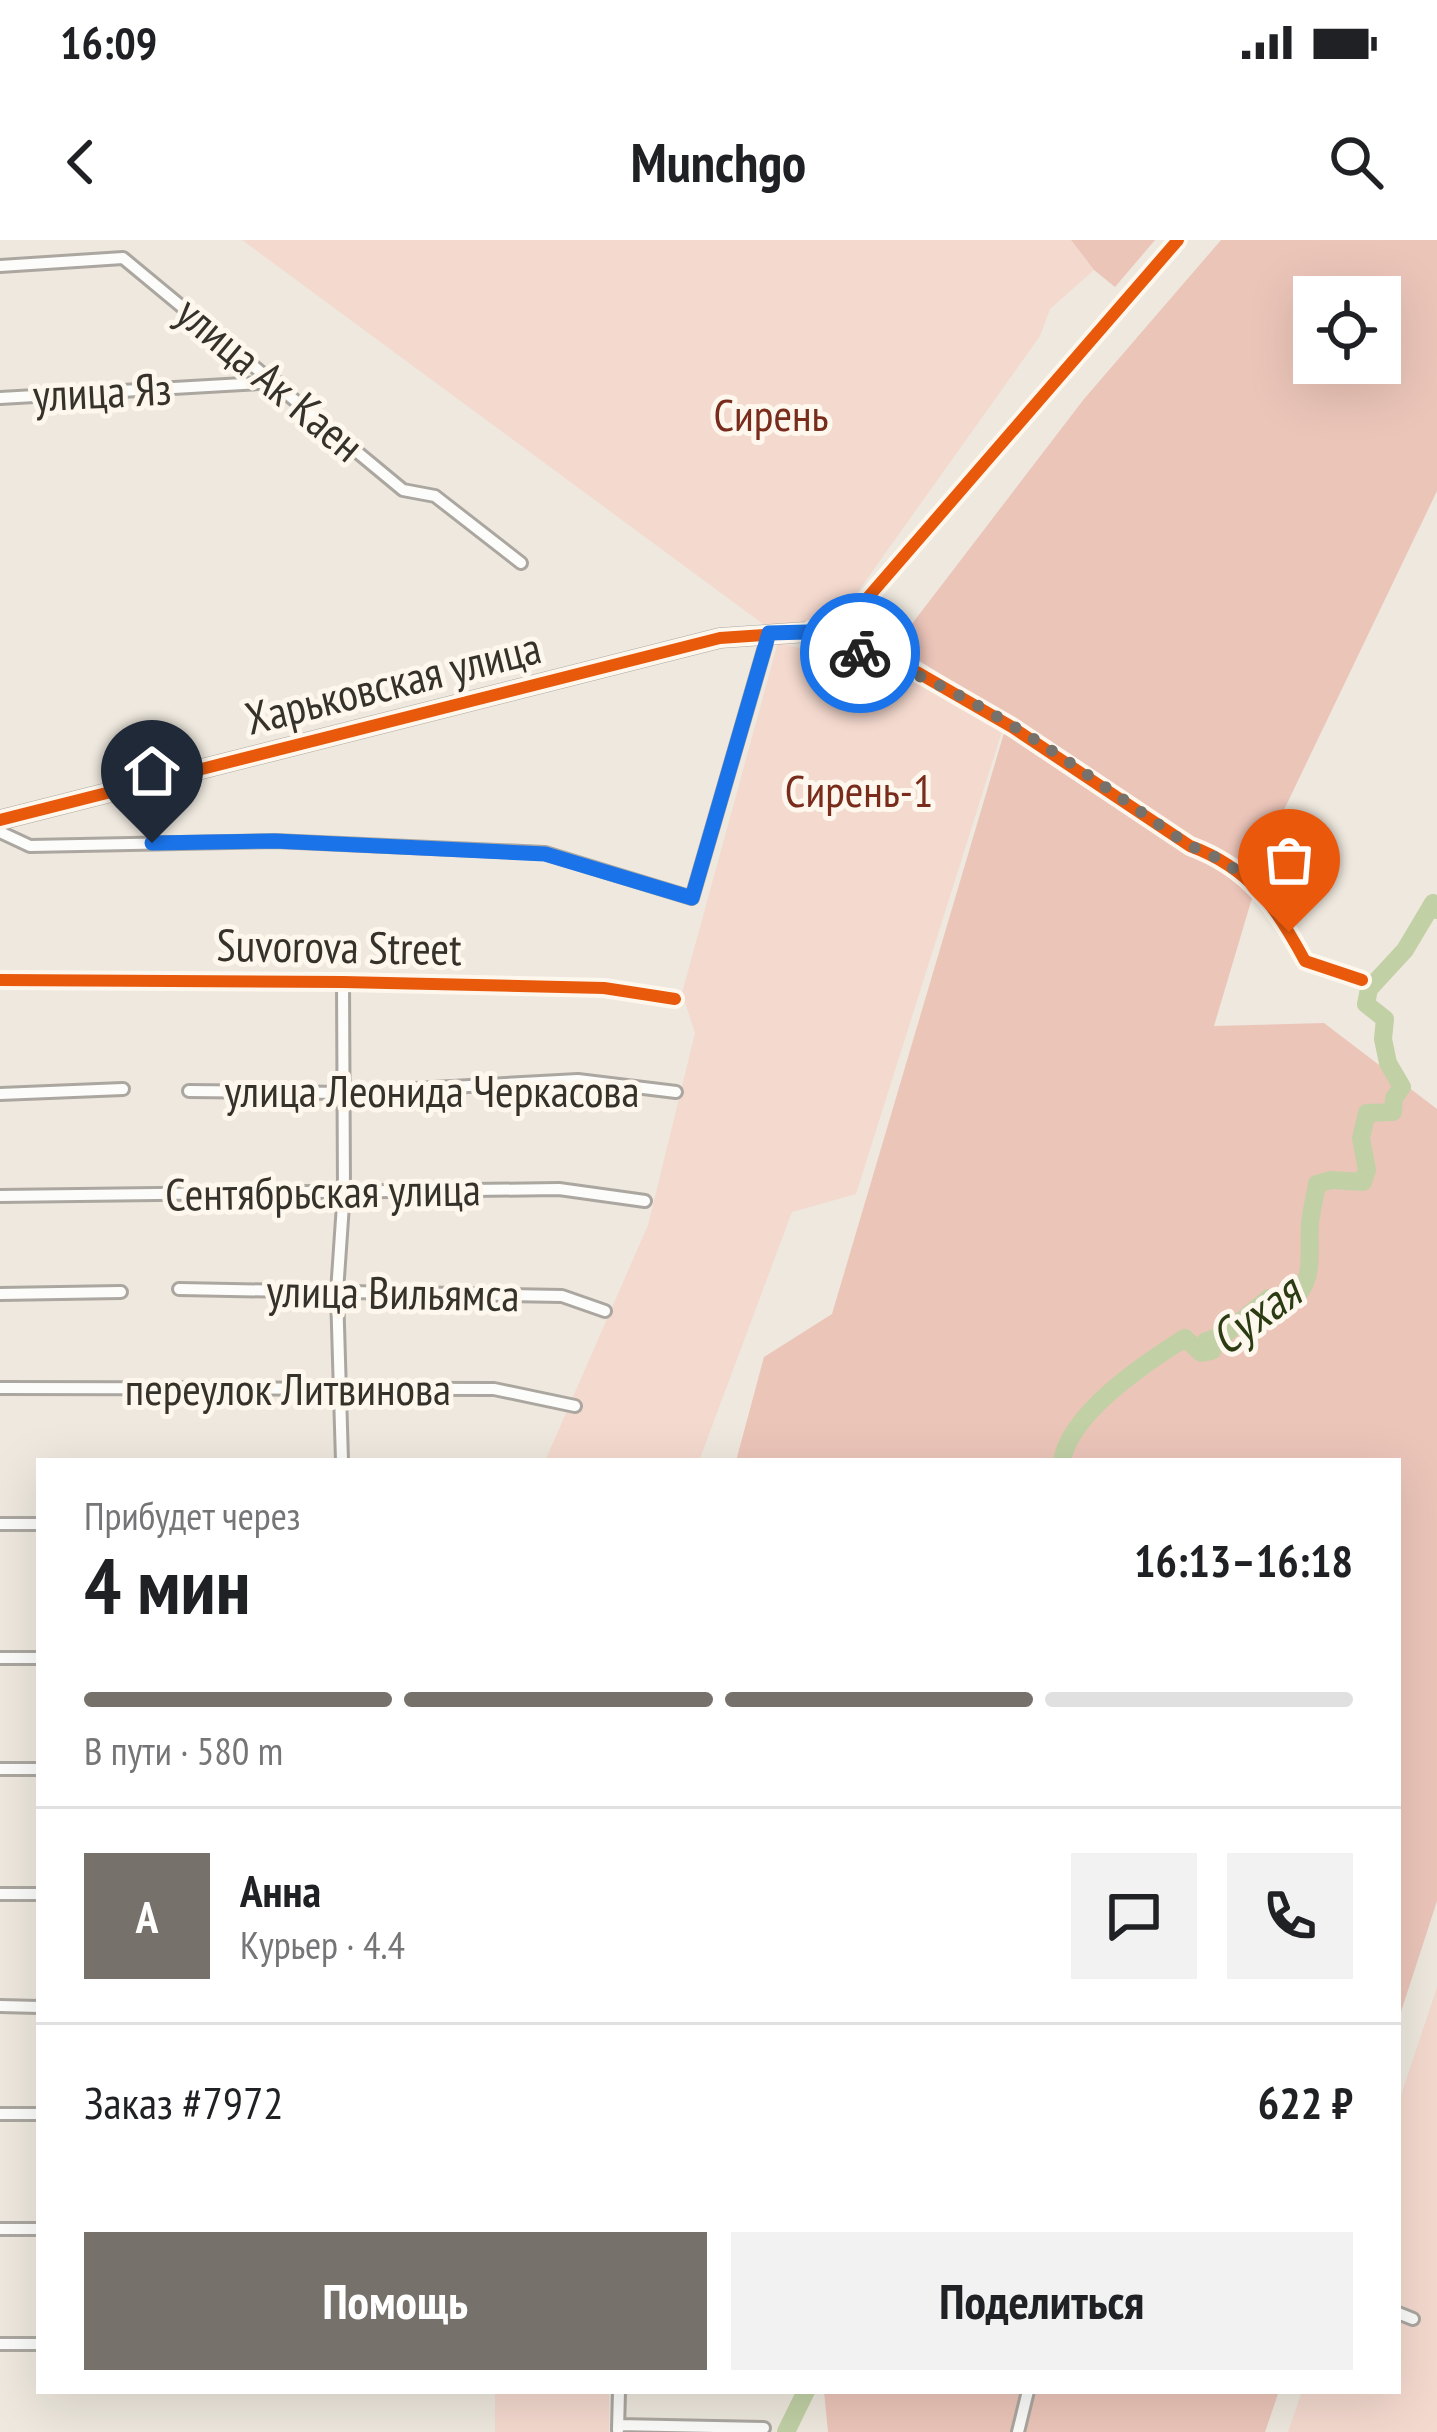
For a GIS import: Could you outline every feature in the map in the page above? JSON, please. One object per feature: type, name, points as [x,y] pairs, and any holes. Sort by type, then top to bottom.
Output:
[{"type":"street","points":[[807,632],[864,602],[1178,240]]},
{"type":"street","name":"улица Ак Каен","points":[[0,266],[123,258],[403,490],[434,496],[521,562]]},
{"type":"street","name":"улица Яз","points":[[0,398],[277,382]]},
{"type":"street","points":[[807,632],[915,671],[1012,727],[1190,846],[1220,856],[1274,904],[1304,961],[1362,980]]},
{"type":"street","name":"Харьковская улица","points":[[0,820],[681,648],[769,633],[807,632]]},
{"type":"street","points":[[0,832],[30,846],[275,841],[545,854],[692,898],[769,633]]},
{"type":"street","name":"Suvorova Street","points":[[0,980],[604,988],[675,999]]},
{"type":"street","points":[[342,1458],[337,1292],[344,1190],[343,982]]},
{"type":"street","name":"улица Леонида Черкасова","points":[[189,1091],[343,1093],[578,1081],[676,1092]]},
{"type":"street","points":[[0,1094],[123,1089]]},
{"type":"street","name":"Сентябрьская улица","points":[[0,1196],[560,1189],[645,1201]]},
{"type":"street","name":"улица Вильямса","points":[[179,1289],[562,1296],[605,1311]]},
{"type":"street","points":[[0,1294],[121,1292]]},
{"type":"street","name":"переулок Литвинова","points":[[0,1388],[494,1389],[575,1406]]},
{"type":"street","points":[[0,1524],[36,1524]]},
{"type":"street","points":[[0,1658],[36,1658]]},
{"type":"street","points":[[0,1769],[36,1769]]},
{"type":"street","points":[[0,1894],[36,1894]]},
{"type":"street","points":[[0,2006],[36,2007]]},
{"type":"street","points":[[0,2114],[36,2114]]},
{"type":"street","points":[[0,2229],[36,2230]]},
{"type":"street","points":[[1401,2314],[1413,2319]]},
{"type":"street","points":[[0,2344],[36,2344]]},
{"type":"street","points":[[619,2394],[618,2429],[764,2428]]},
{"type":"street","points":[[1018,2432],[1027,2394]]},
{"type":"green space","name":"Сирень","points":[[242,240],[1071,240],[1094,270],[1050,309],[1040,336],[852,600],[806,625],[763,624]]},
{"type":"green space","name":"Сирень-1","points":[[778,642],[920,683],[1004,725],[856,1194],[792,1212],[700,1458],[546,1458],[648,1225],[695,1033],[682,993]]},
{"type":"green space","points":[[1437,1987],[1437,2432],[1288,2432],[1301,2394],[1401,2394],[1401,2095]]},
{"type":"green space","points":[[495,2394],[609,2394],[609,2432],[495,2432]]},
{"type":"shaded area","points":[[1071,240],[1155,240],[1115,287],[1094,270]]},
{"type":"shaded area","points":[[1221,240],[1437,240],[1437,491],[1269,841],[1214,1026],[1324,1023],[1437,1109],[1437,1901],[1401,2012],[1401,1458],[737,1458],[764,1357],[832,1314],[1009,716],[895,646],[1084,399]]},
{"type":"shaded area","points":[[824,2394],[1278,2394],[1265,2432],[828,2432]]},
{"type":"waterway","name":"Сухая","points":[[1063,1458],[1079,1425],[1094,1408],[1150,1361],[1185,1338],[1201,1353],[1212,1351],[1206,1341],[1224,1335],[1269,1298],[1292,1301],[1300,1293],[1308,1275],[1317,1184],[1363,1182],[1367,1170],[1361,1138],[1367,1113],[1393,1112],[1394,1098],[1402,1087],[1388,1063],[1385,1019],[1366,1004],[1369,989],[1405,950],[1433,903],[1437,910]]},
{"type":"waterway","name":"Сухая","points":[[786,2432],[805,2394]]},
{"type":"cycle path","points":[[0,820],[720,638],[807,632],[864,602],[1178,240]]},
{"type":"cycle path","points":[[807,632],[915,671],[1012,727],[1245,878],[1272,907],[1305,961],[1362,980]]},
{"type":"cycle path","points":[[0,980],[604,988],[675,999]]},
{"type":"way so far","points":[[860,653],[915,671],[1012,727],[1190,846],[1220,856],[1274,904],[1289,932]]},
{"type":"route","points":[[152,843],[275,841],[545,854],[692,898],[769,633],[807,632],[860,653]]}]
